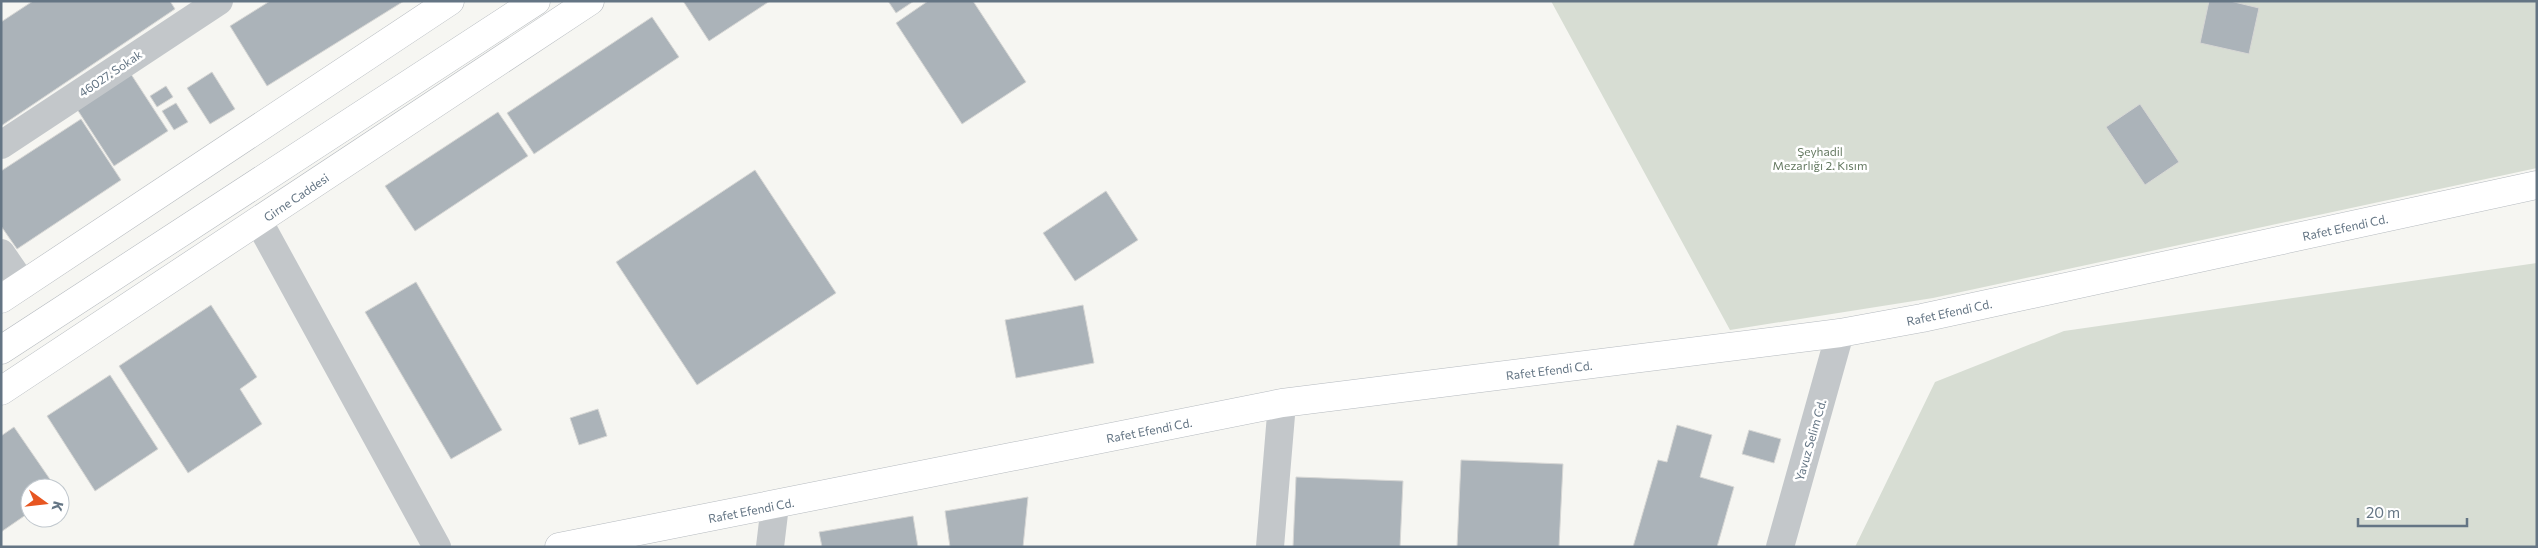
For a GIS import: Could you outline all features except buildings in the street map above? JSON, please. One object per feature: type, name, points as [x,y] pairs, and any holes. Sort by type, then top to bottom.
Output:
[{"type":"main road","points":[[1,350],[536,1]]},
{"type":"main road","name":"Girne Caddesi","points":[[1,391],[590,1]]},
{"type":"main road","points":[[12,292],[437,5]]},
{"type":"main road","name":"Rafet Efendi Cd.","points":[[559,547],[1282,404],[1840,333],[1922,318],[2537,185]]},
{"type":"street","name":"46027. Sokak","points":[[1,146],[219,1]]},
{"type":"street","points":[[258,222],[437,547]]},
{"type":"street","points":[[1,252],[12,292]]},
{"type":"street","name":"Yavuz Selim Cd.","points":[[1780,547],[1840,333]]},
{"type":"street","points":[[1270,547],[1282,404]]},
{"type":"street","points":[[770,547],[775,505]]},
{"type":"green space","name":"Şeyhadil Mezarlığı 2. Kısım","points":[[1551,1],[2537,1],[2537,168],[1933,298],[1730,330]]},
{"type":"green space","points":[[2537,263],[2537,547],[1855,547],[1935,382],[2064,331]]}]
